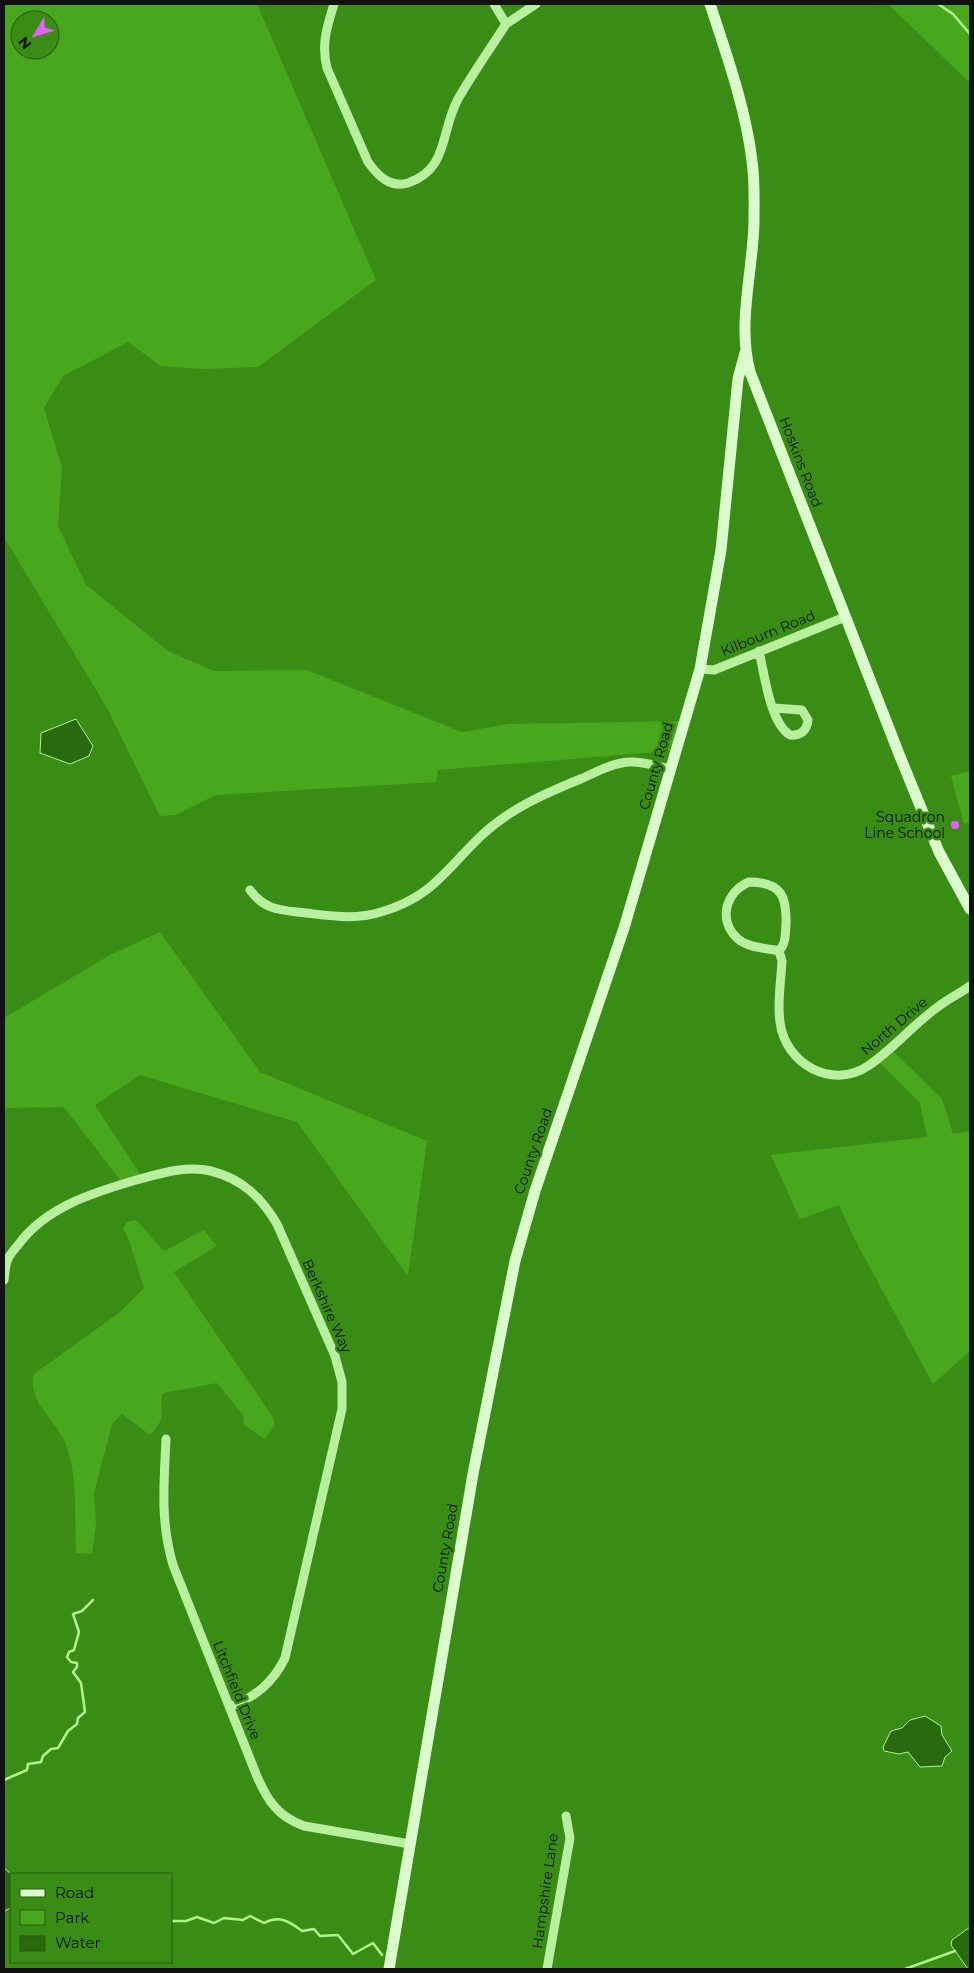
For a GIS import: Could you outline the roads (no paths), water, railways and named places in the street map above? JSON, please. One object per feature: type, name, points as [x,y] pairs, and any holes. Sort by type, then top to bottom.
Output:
[{"type":"street","points":[[334,4],[324,34],[323,52],[327,68],[368,162],[374,171],[388,183],[399,186],[430,172],[436,163],[454,106],[506,24],[536,4]]},
{"type":"street","points":[[494,4],[506,24]]},
{"type":"street","name":"Hoskins Road","points":[[710,4],[732,76],[752,161],[754,223],[744,331],[745,353],[750,372],[939,852],[970,909]]},
{"type":"street","name":"County Road","points":[[389,1969],[472,1474],[515,1261],[535,1191],[624,928],[700,669],[722,550],[738,378],[745,353]]},
{"type":"street","name":"Kilbourn Road","points":[[700,669],[714,670],[845,617]]},
{"type":"street","points":[[759,651],[773,708]]},
{"type":"street","points":[[250,890],[258,902],[273,909],[342,917],[381,913],[428,890],[440,880],[482,835],[527,802],[619,763],[645,763],[670,770]]},
{"type":"street","name":"North Drive","points":[[749,882],[767,884],[779,891],[786,901],[785,944],[779,952],[750,945],[739,939],[730,930],[726,918],[726,905],[732,894],[740,886],[749,882]]},
{"type":"street","name":"North Drive","points":[[779,952],[782,961],[780,1022],[784,1037],[798,1059],[817,1072],[827,1074],[852,1074],[868,1066],[936,1008],[970,986]]},
{"type":"street","name":"Berkshire Way","points":[[4,1280],[7,1260],[22,1238],[55,1211],[73,1201],[106,1189],[182,1169],[210,1171],[227,1176],[245,1186],[266,1206],[277,1224],[335,1356],[342,1382],[342,1409],[285,1658],[269,1683],[246,1700],[230,1707]]},
{"type":"street","name":"Litchfield Drive","points":[[166,1439],[163,1518],[166,1541],[173,1565],[265,1795],[277,1812],[291,1822],[304,1826],[410,1844]]},
{"type":"street","name":"Hampshire Lane","points":[[548,1969],[570,1838],[566,1816]]},
{"type":"water","points":[[76,719],[93,746],[89,756],[70,764],[40,753],[41,733]]},
{"type":"water","points":[[925,1716],[941,1726],[942,1735],[952,1751],[945,1757],[942,1766],[920,1767],[908,1752],[899,1754],[884,1751],[883,1747],[891,1731],[902,1728],[910,1720]]},
{"type":"water","points":[[4,1868],[10,1873],[10,1908],[4,1911]]},
{"type":"water","points":[[970,1927],[970,1969],[968,1969],[951,1945],[952,1940]]},
{"type":"waterway","points":[[938,4],[953,14],[970,34]]},
{"type":"waterway","points":[[4,1780],[27,1770],[28,1764],[41,1762],[43,1756],[51,1749],[58,1748],[68,1731],[77,1724],[78,1718],[85,1712],[81,1683],[73,1672],[77,1667],[77,1663],[71,1662],[67,1657],[69,1652],[74,1650],[79,1632],[73,1614],[82,1611],[93,1600]]},
{"type":"waterway","points":[[172,1921],[186,1921],[197,1917],[214,1923],[224,1918],[243,1920],[250,1916],[264,1923],[279,1919],[293,1924],[302,1931],[314,1929],[320,1936],[338,1935],[353,1954],[373,1943],[382,1955]]},
{"type":"waterway","points":[[905,1969],[955,1951]]},
{"type":"place","name":"Squadron Line School","points":[[955,825]]}]
